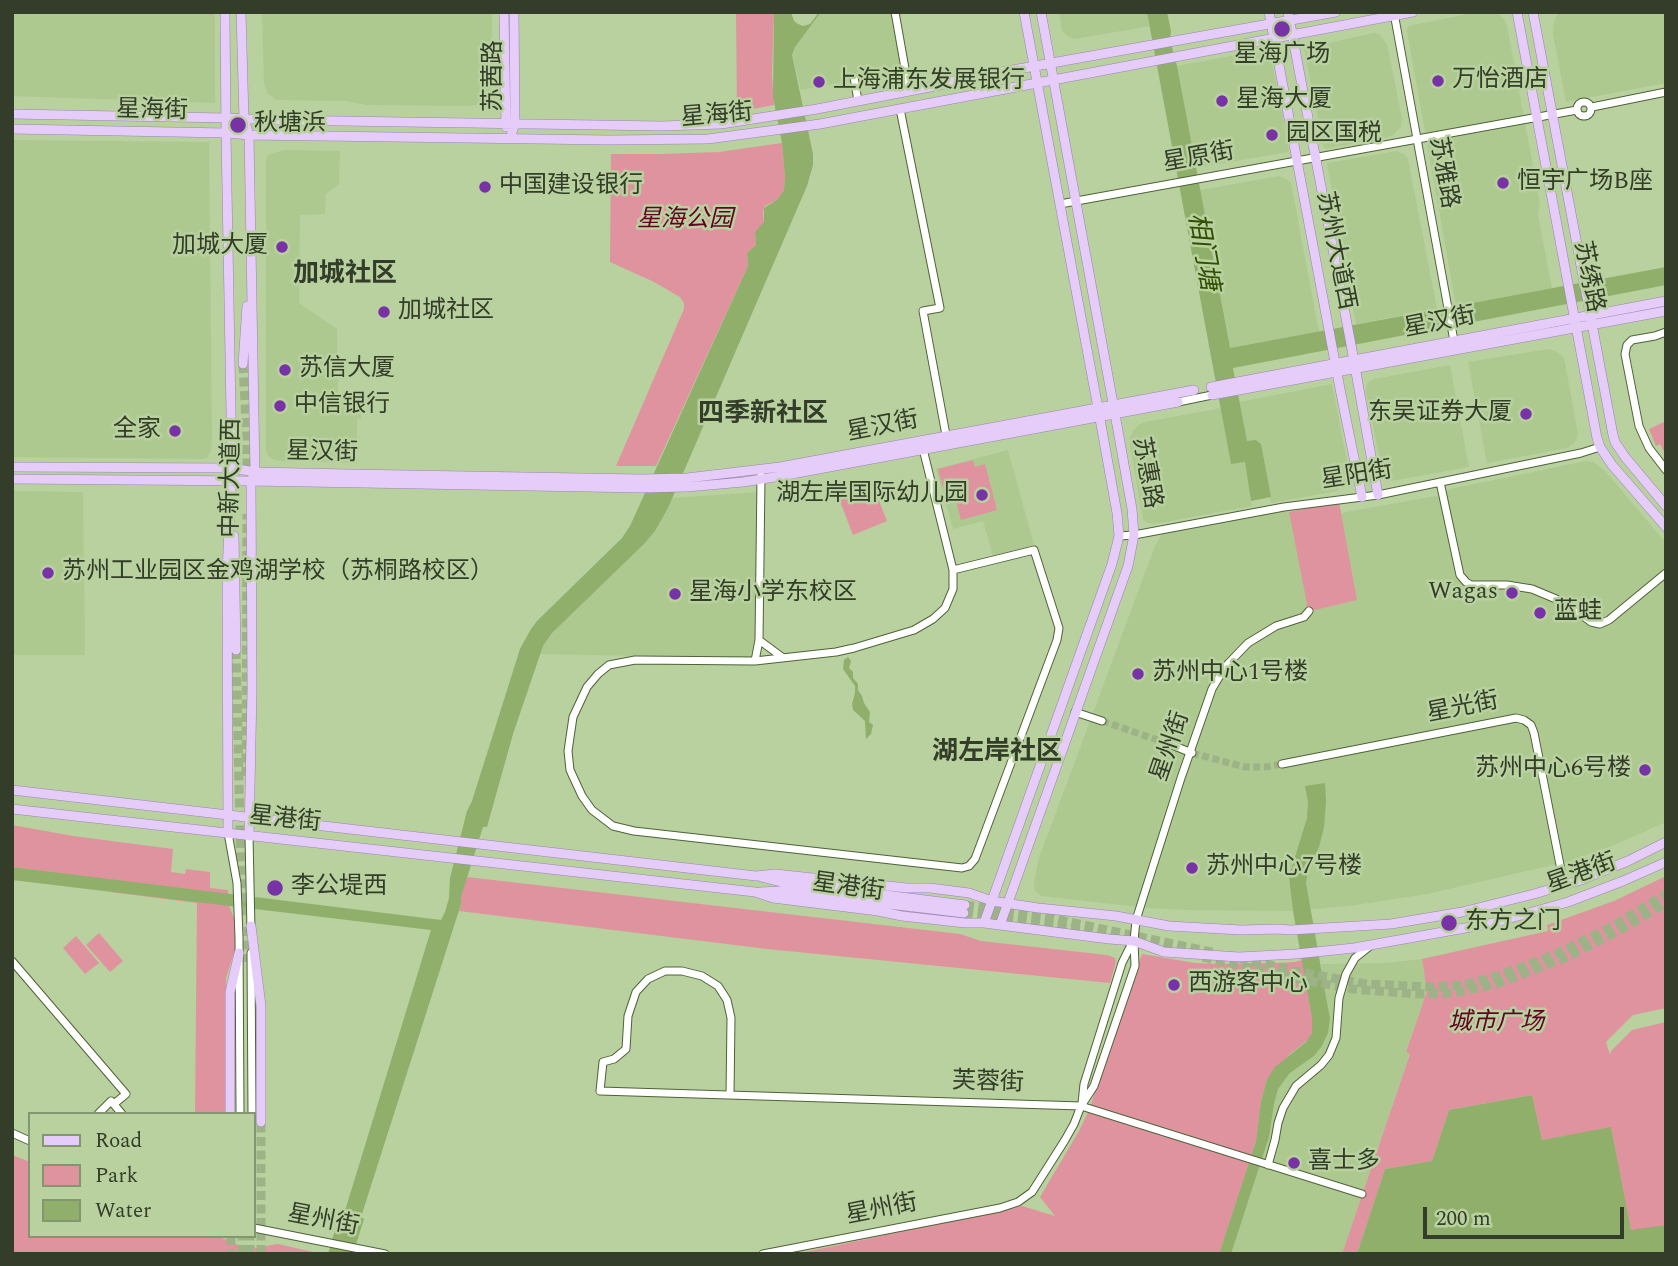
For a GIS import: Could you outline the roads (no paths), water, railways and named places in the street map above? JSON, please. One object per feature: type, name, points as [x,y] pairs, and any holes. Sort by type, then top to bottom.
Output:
[{"type":"main road","name":"中新大道西","points":[[225,12],[232,468],[227,571],[228,833]]},
{"type":"main road","name":"中新大道西","points":[[242,12],[244,119],[249,135],[251,235],[253,477],[249,836]]},
{"type":"main road","name":"苏茜路","points":[[504,12],[510,123]]},
{"type":"main road","name":"苏茜路","points":[[510,139],[514,12]]},
{"type":"main road","name":"苏惠路","points":[[984,923],[1112,564],[1119,536],[1099,412],[1024,12]]},
{"type":"main road","name":"苏惠路","points":[[1000,925],[1128,566],[1134,535],[1132,509],[1041,12]]},
{"type":"main road","name":"苏州大道西","points":[[1269,12],[1362,497]]},
{"type":"main road","name":"星海街","points":[[12,114],[673,126],[721,124],[817,109],[1133,47],[1171,43],[1272,24],[1289,17],[1336,12]]},
{"type":"main road","name":"星海街","points":[[12,129],[249,135],[695,140],[820,124],[1413,12]]},
{"type":"main road","name":"苏绣路","points":[[1517,12],[1600,447],[1612,465],[1666,527]]},
{"type":"main road","name":"苏绣路","points":[[1533,12],[1615,442],[1666,506]]},
{"type":"main road","name":"苏州大道西","points":[[1289,17],[1378,495]]},
{"type":"main road","points":[[243,364],[251,235]]},
{"type":"main road","name":"星汉街","points":[[1211,391],[1335,363],[1576,323],[1590,315],[1666,301]]},
{"type":"main road","name":"星汉街","points":[[1590,315],[1666,311]]},
{"type":"main road","name":"星汉街","points":[[1353,360],[1454,341],[1576,323]]},
{"type":"main road","name":"星汉街","points":[[12,480],[231,481],[253,477],[642,484],[687,482],[761,474],[923,449],[1194,390]]},
{"type":"main road","name":"星汉街","points":[[1114,409],[1178,402]]},
{"type":"main road","name":"星汉街","points":[[761,474],[946,435],[1099,412]]},
{"type":"main road","name":"星汉街","points":[[12,467],[232,468],[253,477]]},
{"type":"main road","points":[[28,468],[28,480]]},
{"type":"main road","points":[[231,481],[236,650]]},
{"type":"main road","name":"星港街","points":[[12,790],[755,876],[775,874],[894,887],[930,888],[970,893],[992,901],[1038,908],[1116,916],[1184,927],[1241,930],[1319,929],[1412,921],[1492,905],[1564,885],[1621,864],[1666,842]]},
{"type":"main road","name":"星港街","points":[[12,809],[755,892],[773,898],[902,916],[1134,941],[1164,952],[1239,957],[1322,952],[1465,929],[1538,912],[1606,888],[1666,862]]},
{"type":"main road","points":[[755,876],[965,909],[779,891],[755,892]]},
{"type":"main road","points":[[251,926],[261,1006],[261,1122]]},
{"type":"main road","points":[[230,1112],[230,992],[239,953]]},
{"type":"street","points":[[894,12],[909,91]]},
{"type":"street","name":"苏雅路","points":[[1394,14],[1454,341]]},
{"type":"street","points":[[854,77],[858,101]]},
{"type":"street","name":"星原街","points":[[1060,204],[1577,110],[1581,102],[1589,103],[1592,107],[1666,92]]},
{"type":"street","points":[[900,109],[940,308],[923,311],[946,435]]},
{"type":"street","points":[[1666,332],[1632,340],[1627,345],[1625,354],[1639,426],[1649,448],[1666,470]]},
{"type":"street","name":"星汉街","points":[[1194,390],[1211,391]]},
{"type":"street","name":"星汉街","points":[[1178,402],[1211,391]]},
{"type":"street","name":"星阳街","points":[[1119,536],[1284,507],[1378,495],[1600,447]]},
{"type":"street","points":[[923,449],[953,570],[953,589],[945,608],[914,630],[854,648],[755,661],[635,660],[604,668],[587,687],[578,703],[570,732],[570,770],[582,796],[592,810],[613,826],[634,831],[970,866],[979,849],[1057,640],[1059,628],[1034,550],[953,570]]},
{"type":"street","points":[[755,661],[759,640],[761,474]]},
{"type":"street","points":[[1440,482],[1460,575],[1466,583],[1532,589],[1556,598],[1591,622],[1600,624],[1609,620],[1666,573]]},
{"type":"street","name":"星州街","points":[[763,1254],[1000,1208],[1018,1202],[1037,1185],[1094,1086],[1135,966],[1136,920],[1212,689],[1230,660],[1248,643],[1284,623],[1304,617],[1309,611]]},
{"type":"street","points":[[759,640],[782,657]]},
{"type":"street","points":[[1076,712],[1102,722]]},
{"type":"street","name":"星光街","points":[[1282,764],[1512,719],[1524,720],[1531,725],[1534,733],[1564,885]]},
{"type":"street","points":[[1172,745],[1191,753]]},
{"type":"street","name":"中新大道西","points":[[228,833],[237,883],[240,1112]]},
{"type":"street","name":"中新大道西","points":[[249,836],[252,1112]]},
{"type":"street","name":"星州街","points":[[1081,1107],[1084,1084],[1122,963],[1134,941]]},
{"type":"street","points":[[1266,1164],[1283,1108],[1296,1086],[1329,1055],[1336,1038],[1339,998],[1346,974],[1355,958],[1370,946]]},
{"type":"street","points":[[12,961],[126,1094],[114,1104]]},
{"type":"street","name":"芙蓉街","points":[[730,1095],[731,1018],[727,1000],[718,986],[702,976],[682,971],[665,971],[648,979],[636,992],[628,1016],[626,1049],[614,1059],[603,1062],[600,1091],[1081,1107],[1362,1194]]},
{"type":"street","points":[[100,1112],[111,1101],[120,1112]]},
{"type":"street","points":[[12,1133],[28,1140]]},
{"type":"street","name":"星州街","points":[[256,1228],[385,1254]]},
{"type":"water","points":[[774,12],[791,12],[794,21],[803,26],[810,24],[821,12],[792,55],[813,154],[807,186],[668,508],[655,531],[552,633],[543,646],[513,734],[487,827],[483,827],[460,900],[462,901],[361,1217],[364,1219],[353,1254],[328,1254],[340,1213],[344,1214],[431,930],[12,880],[12,867],[441,920],[449,898],[450,878],[467,811],[520,649],[537,621],[622,538],[630,526],[748,266],[747,253],[756,245],[755,232],[764,222],[764,208],[777,200],[784,190],[782,143],[773,97]]},
{"type":"water","name":"相门塘","points":[[1147,12],[1167,12],[1170,40],[1230,348],[1666,267],[1666,285],[1233,368],[1247,441],[1256,440],[1261,444],[1271,497],[1251,501],[1245,462],[1231,464]]},
{"type":"water","points":[[848,657],[851,661],[849,668],[870,712],[869,722],[873,725],[871,734],[866,739],[865,721],[853,710],[855,686],[843,669],[844,660]]},
{"type":"water","points":[[1325,783],[1324,827],[1306,883],[1330,1018],[1328,1033],[1314,1056],[1290,1073],[1278,1089],[1269,1137],[1231,1254],[1219,1254],[1256,1141],[1267,1079],[1275,1067],[1306,1042],[1312,1033],[1312,1018],[1289,877],[1307,818],[1305,786]]},
{"type":"water","points":[[1532,1095],[1542,1140],[1611,1127],[1631,1230],[1666,1225],[1666,1254],[1357,1254],[1385,1169],[1432,1161],[1449,1110]]},
{"type":"tunnel","points":[[243,364],[247,475]]},
{"type":"tunnel","points":[[246,776],[247,514]]},
{"type":"tunnel","points":[[236,650],[242,918]]},
{"type":"tunnel","points":[[1102,721],[1172,745]]},
{"type":"tunnel","points":[[1192,753],[1245,767],[1282,764]]},
{"type":"tunnel","points":[[1239,958],[1367,984],[1430,987],[1465,985],[1565,950],[1613,926],[1666,894]]},
{"type":"tunnel","points":[[1203,957],[1353,989],[1416,994],[1454,993],[1496,984],[1567,957],[1666,903]]},
{"type":"tunnel","points":[[965,905],[1041,916],[1216,953]]},
{"type":"tunnel","points":[[964,913],[1090,933]]},
{"type":"tunnel","points":[[248,927],[248,962]]},
{"type":"tunnel","points":[[261,1122],[261,1254]]},
{"type":"tunnel","points":[[231,1238],[231,1254]]},
{"type":"tunnel","points":[[242,1238],[242,1254]]},
{"type":"tunnel","points":[[250,1238],[250,1254]]},
{"type":"place","name":"星海广场","points":[[1282,29]]},
{"type":"place","name":"万怡酒店","points":[[1438,81]]},
{"type":"place","name":"上海浦东发展银行","points":[[819,82]]},
{"type":"place","name":"星海大厦","points":[[1222,101]]},
{"type":"place","name":"秋塘浜","points":[[238,125]]},
{"type":"place","name":"园区国税","points":[[1272,135]]},
{"type":"place","name":"恒宇广场B座","points":[[1503,183]]},
{"type":"place","name":"中国建设银行","points":[[485,187]]},
{"type":"place","name":"加城大厦","points":[[282,247]]},
{"type":"place","name":"加城社区","points":[[384,312]]},
{"type":"place","name":"苏信大厦","points":[[285,370]]},
{"type":"place","name":"中信银行","points":[[280,406]]},
{"type":"place","name":"东吴证券大厦","points":[[1526,414]]},
{"type":"place","name":"全家","points":[[175,431]]},
{"type":"place","name":"湖左岸国际幼儿园","points":[[982,495]]},
{"type":"place","name":"苏州工业园区金鸡湖学校（苏桐路校区）","points":[[48,573]]},
{"type":"place","name":"Wagas","points":[[1512,593]]},
{"type":"place","name":"星海小学东校区","points":[[675,594]]},
{"type":"place","name":"蓝蛙","points":[[1540,613]]},
{"type":"place","name":"苏州中心1号楼","points":[[1138,674]]},
{"type":"place","name":"苏州中心6号楼","points":[[1645,770]]},
{"type":"place","name":"苏州中心7号楼","points":[[1192,868]]},
{"type":"place","name":"李公堤西","points":[[275,888]]},
{"type":"place","name":"东方之门","points":[[1449,923]]},
{"type":"place","name":"西游客中心","points":[[1174,985]]},
{"type":"place","name":"喜士多","points":[[1294,1163]]},
{"type":"district","name":"加城社区","points":[[345,276]]},
{"type":"district","name":"四季新社区","points":[[763,416]]},
{"type":"district","name":"湖左岸社区","points":[[997,754]]},
{"type":"park label","name":"星海公园","points":[[685,221]]},
{"type":"park label","name":"城市广场","points":[[1496,1024]]}]
